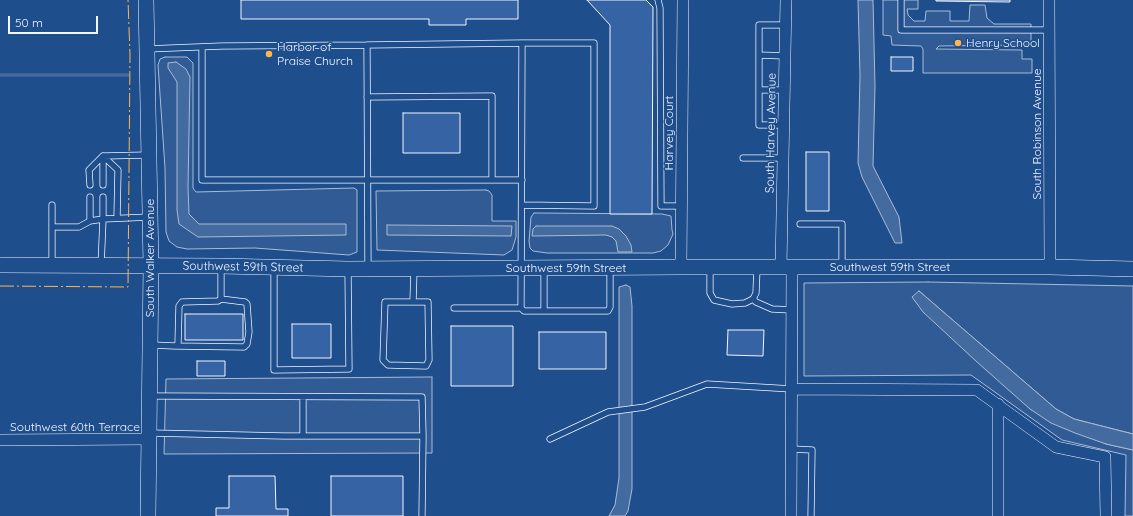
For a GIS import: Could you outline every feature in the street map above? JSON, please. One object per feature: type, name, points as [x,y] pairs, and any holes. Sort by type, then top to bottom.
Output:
[{"type":"main road","name":"South Walker Avenue","points":[[146,0],[150,217],[148,516]]},
{"type":"main road","name":"Southwest 59th Street","points":[[0,265],[221,266],[348,269],[1050,267],[1133,269]]},
{"type":"street","name":"Harvey Court","points":[[681,267],[683,0]]},
{"type":"street","name":"South Harvey Avenue","points":[[786,0],[783,158],[787,267],[792,310],[791,516]]},
{"type":"street","name":"South Robinson Avenue","points":[[1049,0],[1050,267]]},
{"type":"street","points":[[792,389],[978,390],[1056,447],[1105,457],[1106,516]]},
{"type":"street","points":[[998,404],[998,516]]},
{"type":"street","name":"Southwest 60th Terrace","points":[[0,440],[149,436]]},
{"type":"lane","points":[[658,0],[660,8],[661,206],[682,206]]},
{"type":"lane","points":[[901,0],[901,30],[1049,30]]},
{"type":"lane","points":[[784,125],[759,125],[759,25],[786,26]]},
{"type":"lane","points":[[521,308],[522,43]]},
{"type":"lane","points":[[146,49],[202,47],[594,43],[594,206],[522,205]]},
{"type":"lane","points":[[367,45],[368,269]]},
{"type":"lane","points":[[202,47],[202,180],[522,180]]},
{"type":"lane","points":[[759,55],[785,56]]},
{"type":"lane","points":[[759,90],[784,90]]},
{"type":"lane","points":[[367,97],[492,96],[492,180]]},
{"type":"lane","points":[[90,185],[88,170],[103,156],[148,155]]},
{"type":"lane","points":[[103,156],[103,185]]},
{"type":"lane","points":[[103,156],[118,170],[117,218]]},
{"type":"lane","points":[[743,158],[783,158]]},
{"type":"lane","points":[[90,197],[90,221]]},
{"type":"lane","points":[[101,266],[103,197]]},
{"type":"lane","points":[[52,205],[52,266]]},
{"type":"lane","points":[[52,227],[79,227],[90,221],[103,219],[150,217]]},
{"type":"lane","points":[[800,224],[842,224],[842,267]]},
{"type":"lane","points":[[221,266],[221,299]]},
{"type":"lane","points":[[274,267],[274,370],[349,369],[348,269]]},
{"type":"lane","points":[[710,267],[710,293],[714,300],[732,304],[745,303],[753,299],[756,293],[756,267]]},
{"type":"lane","points":[[413,302],[414,268]]},
{"type":"lane","points":[[544,268],[544,311]]},
{"type":"lane","points":[[454,308],[521,308],[524,311],[608,311],[610,308],[610,268]]},
{"type":"lane","points":[[150,345],[175,346],[244,347],[247,344],[249,332],[247,304],[245,302],[221,299],[218,301],[182,302],[179,306],[178,344],[175,346]]},
{"type":"lane","points":[[753,299],[756,302],[772,309],[792,310]]},
{"type":"lane","points":[[385,302],[413,302],[428,302],[429,360],[426,366],[388,365],[383,360],[385,302]]},
{"type":"lane","points":[[550,438],[608,412],[645,407],[707,384],[792,389]]},
{"type":"lane","points":[[150,396],[422,397],[422,516]]},
{"type":"lane","points":[[303,397],[303,436]]},
{"type":"lane","points":[[149,436],[423,436]]},
{"type":"lane","points":[[792,449],[812,450],[811,516]]},
{"type":"shaded area","points":[[858,0],[873,0],[875,86],[873,166],[899,217],[902,243],[895,243],[862,177],[858,163],[860,76]]},
{"type":"shaded area","points":[[883,0],[918,0],[918,9],[907,9],[908,15],[914,21],[925,21],[926,11],[950,11],[950,21],[969,21],[970,5],[985,5],[987,18],[994,24],[1031,24],[1031,45],[939,46],[936,49],[1022,50],[1022,59],[1032,59],[1032,73],[923,73],[923,49],[921,46],[892,45],[891,36],[883,35]]},
{"type":"shaded area","points":[[165,57],[187,57],[193,63],[193,188],[196,192],[354,188],[357,190],[357,252],[349,255],[255,248],[187,249],[177,247],[169,241],[166,232],[165,168],[158,65],[160,59]]},
{"type":"shaded area","points":[[176,62],[186,69],[190,77],[189,214],[199,224],[346,224],[346,235],[198,237],[179,224],[177,210],[177,82],[168,68],[168,63]]},
{"type":"shaded area","points":[[486,190],[492,195],[492,221],[516,221],[516,237],[512,250],[504,255],[377,250],[376,191]]},
{"type":"shaded area","points":[[534,213],[662,214],[671,216],[673,234],[668,245],[661,251],[653,253],[547,253],[533,251],[530,248],[529,241],[531,217]]},
{"type":"shaded area","points":[[387,225],[512,226],[511,236],[387,235]]},
{"type":"shaded area","points":[[536,226],[612,226],[619,229],[626,236],[631,245],[632,252],[618,252],[616,241],[612,237],[606,235],[532,236],[533,229]]},
{"type":"shaded area","points":[[928,282],[1133,286],[1133,434],[1074,419],[1056,409],[919,291],[1030,409],[1106,444],[1133,450],[1133,516],[1125,516],[1126,455],[1062,440],[971,375],[804,376],[804,283]]},
{"type":"shaded area","points":[[626,285],[630,287],[632,306],[632,489],[628,511],[625,516],[609,516],[615,505],[619,478],[619,287]]},
{"type":"shaded area","points":[[919,291],[1056,409],[1074,419],[1133,434],[1133,450],[1106,444],[1075,433],[1051,423],[1030,409],[923,312],[912,297]]},
{"type":"shaded area","points":[[432,377],[432,453],[164,454],[166,379]]},
{"type":"building","points":[[241,0],[518,0],[518,19],[466,19],[466,25],[429,25],[429,19],[241,19]]},
{"type":"building","points":[[587,0],[646,0],[653,7],[652,214],[610,214],[610,25]]},
{"type":"building","points":[[1010,0],[1010,2],[936,1]]},
{"type":"building","points":[[891,57],[913,57],[913,71],[891,71]]},
{"type":"building","points":[[403,113],[460,113],[460,153],[403,153]]},
{"type":"building","points":[[806,152],[829,152],[829,211],[806,211]]},
{"type":"building","points":[[185,314],[243,314],[243,340],[185,340]]},
{"type":"building","points":[[292,324],[331,324],[331,358],[292,358]]},
{"type":"building","points":[[451,326],[513,326],[513,386],[451,386]]},
{"type":"building","points":[[728,330],[764,330],[763,356],[727,355]]},
{"type":"building","points":[[539,332],[606,332],[606,369],[539,369]]},
{"type":"building","points":[[197,361],[225,361],[225,376],[197,376]]},
{"type":"building","points":[[229,476],[275,476],[276,509],[288,509],[288,516],[216,516],[216,508],[229,508]]},
{"type":"building","points":[[331,476],[403,476],[403,516],[331,516]]},
{"type":"waterway","points":[[0,75],[128,75]]},
{"type":"power","points":[[0,286],[128,287],[130,55],[128,0]]},
{"type":"place","name":"Henry School","points":[[958,43]]},
{"type":"place","name":"Harbor of Praise Church","points":[[269,54]]}]
